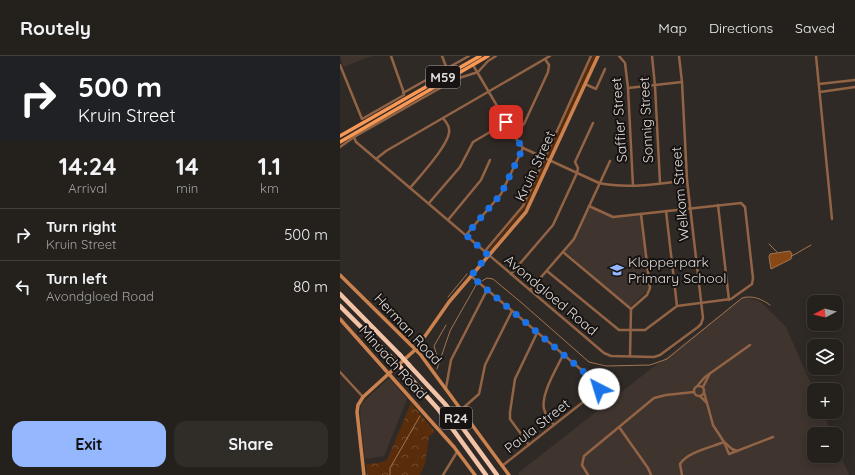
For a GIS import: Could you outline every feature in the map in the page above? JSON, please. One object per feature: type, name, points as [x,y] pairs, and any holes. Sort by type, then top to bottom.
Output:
[{"type":"highway","name":"R24","points":[[340,294],[410,365],[446,405],[497,475]]},
{"type":"highway","name":"R24","points":[[341,307],[394,360],[438,409],[486,475]]},
{"type":"main road","name":"M59","points":[[340,136],[405,97],[480,56]]},
{"type":"main road","name":"M59","points":[[340,142],[405,97],[488,56]]},
{"type":"main road","name":"Kruin Street","points":[[363,397],[416,349],[442,312],[488,255],[526,212],[598,56]]},
{"type":"main road","points":[[460,68],[468,64],[473,64]]},
{"type":"main road","name":"Herman Road","points":[[340,275],[416,349],[462,409],[508,475]]},
{"type":"main road","name":"Minuach Road","points":[[340,319],[458,451],[475,475]]},
{"type":"main road","points":[[363,397],[358,405],[357,412],[364,475]]},
{"type":"street","points":[[391,56],[405,97]]},
{"type":"street","points":[[442,56],[447,69]]},
{"type":"street","points":[[340,65],[362,118],[405,97],[469,56]]},
{"type":"street","points":[[340,147],[354,137],[455,79],[478,72],[488,61],[496,56]]},
{"type":"street","points":[[376,159],[384,152],[550,56]]},
{"type":"street","name":"Kruin Street","points":[[485,251],[523,206],[591,56]]},
{"type":"street","name":"Saffier Street","points":[[619,56],[625,63],[628,88],[633,186]]},
{"type":"street","name":"Sonnig Street","points":[[652,56],[660,183]]},
{"type":"street","name":"Welkom Street","points":[[679,56],[682,82],[687,180],[702,303],[702,320],[696,328]]},
{"type":"street","points":[[816,56],[832,219]]},
{"type":"street","points":[[513,133],[524,124],[549,70],[549,65],[545,59]]},
{"type":"street","points":[[473,64],[506,122],[523,148],[600,183],[614,186],[633,186],[687,180]]},
{"type":"street","points":[[585,84],[596,89],[605,69]]},
{"type":"street","points":[[819,84],[855,80]]},
{"type":"street","points":[[628,88],[682,82]]},
{"type":"street","points":[[820,92],[855,87]]},
{"type":"street","points":[[410,188],[438,155],[446,139],[450,129],[443,118]]},
{"type":"street","points":[[429,204],[460,167],[473,142],[506,122]]},
{"type":"street","points":[[511,274],[553,225],[577,173],[578,168],[575,162],[593,123]]},
{"type":"street","name":"Avondgloed Road","points":[[354,137],[356,142],[604,353],[611,356],[660,356],[696,328]]},
{"type":"street","points":[[466,235],[501,194],[523,148]]},
{"type":"street","points":[[448,220],[480,182],[490,160]]},
{"type":"street","points":[[530,290],[574,239],[610,161]]},
{"type":"street","points":[[547,271],[616,330],[631,331],[646,330],[677,306],[729,300],[740,294],[753,282],[745,207],[744,204],[740,202],[641,214],[611,216],[589,206]]},
{"type":"street","points":[[718,205],[729,300]]},
{"type":"street","points":[[666,211],[677,306]]},
{"type":"street","points":[[630,356],[631,309],[647,295],[650,288],[641,214]]},
{"type":"street","points":[[563,252],[631,309]]},
{"type":"street","points":[[471,276],[563,355],[547,386],[544,406],[545,413],[554,425]]},
{"type":"street","points":[[446,388],[451,360],[486,290]]},
{"type":"street","points":[[462,409],[479,394],[486,363],[512,312]]},
{"type":"street","points":[[529,445],[511,420],[510,412],[515,378],[538,333]]},
{"type":"street","points":[[694,392],[695,388],[705,377],[750,345]]},
{"type":"street","name":"Paula Street","points":[[502,467],[599,388],[598,384],[563,355]]},
{"type":"street","points":[[340,372],[363,397]]},
{"type":"street","points":[[711,373],[703,387],[704,392],[714,425],[729,454],[773,437]]},
{"type":"street","points":[[698,385],[703,387]]},
{"type":"street","points":[[588,475],[582,465],[584,456],[654,398],[694,392],[707,403]]},
{"type":"street","points":[[700,396],[704,392]]},
{"type":"street","points":[[619,427],[650,473]]},
{"type":"street","points":[[724,442],[731,448],[738,451]]},
{"type":"street","points":[[682,475],[680,465],[684,458],[724,442]]},
{"type":"street","points":[[443,475],[458,451]]},
{"type":"shaded area","points":[[340,56],[372,56],[343,67]]},
{"type":"shaded area","name":"Klopperpark Primary School","points":[[590,205],[615,217],[642,214],[650,288],[629,308],[565,251]]},
{"type":"shaded area","points":[[790,251],[792,254],[791,259],[771,269],[770,254]]},
{"type":"shaded area","points":[[744,296],[761,302],[786,327],[811,383],[807,383],[807,419],[826,419],[829,427],[807,427],[807,463],[843,463],[843,461],[849,475],[519,475],[518,473]]},
{"type":"shaded area","points":[[389,378],[407,399],[384,456],[365,459],[360,415],[361,404]]},
{"type":"green space","points":[[593,56],[596,56],[551,157],[548,158],[547,156]]},
{"type":"green space","points":[[546,161],[548,163],[528,205],[489,252],[488,251],[523,208]]},
{"type":"green space","points":[[411,403],[435,432],[429,436],[425,464],[420,475],[367,475],[366,464],[379,463],[387,460]]},
{"type":"waterway","points":[[769,244],[777,252]]},
{"type":"waterway","points":[[792,256],[811,245]]},
{"type":"waterway","points":[[448,297],[467,274]]},
{"type":"waterway","points":[[482,281],[487,278],[493,279],[589,362],[606,366],[650,365],[667,359],[742,298],[757,298],[770,305]]},
{"type":"waterway","points":[[437,369],[450,331],[476,285]]},
{"type":"waterway","points":[[440,359],[437,356],[434,346],[446,325]]},
{"type":"waterway","points":[[390,475],[390,468],[420,416]]},
{"type":"place","name":"Klopperpark Primary School","points":[[617,270]]},
{"type":"route","points":[[506,122],[523,148],[501,194],[466,235],[488,255],[471,276],[598,384],[599,389]]}]
